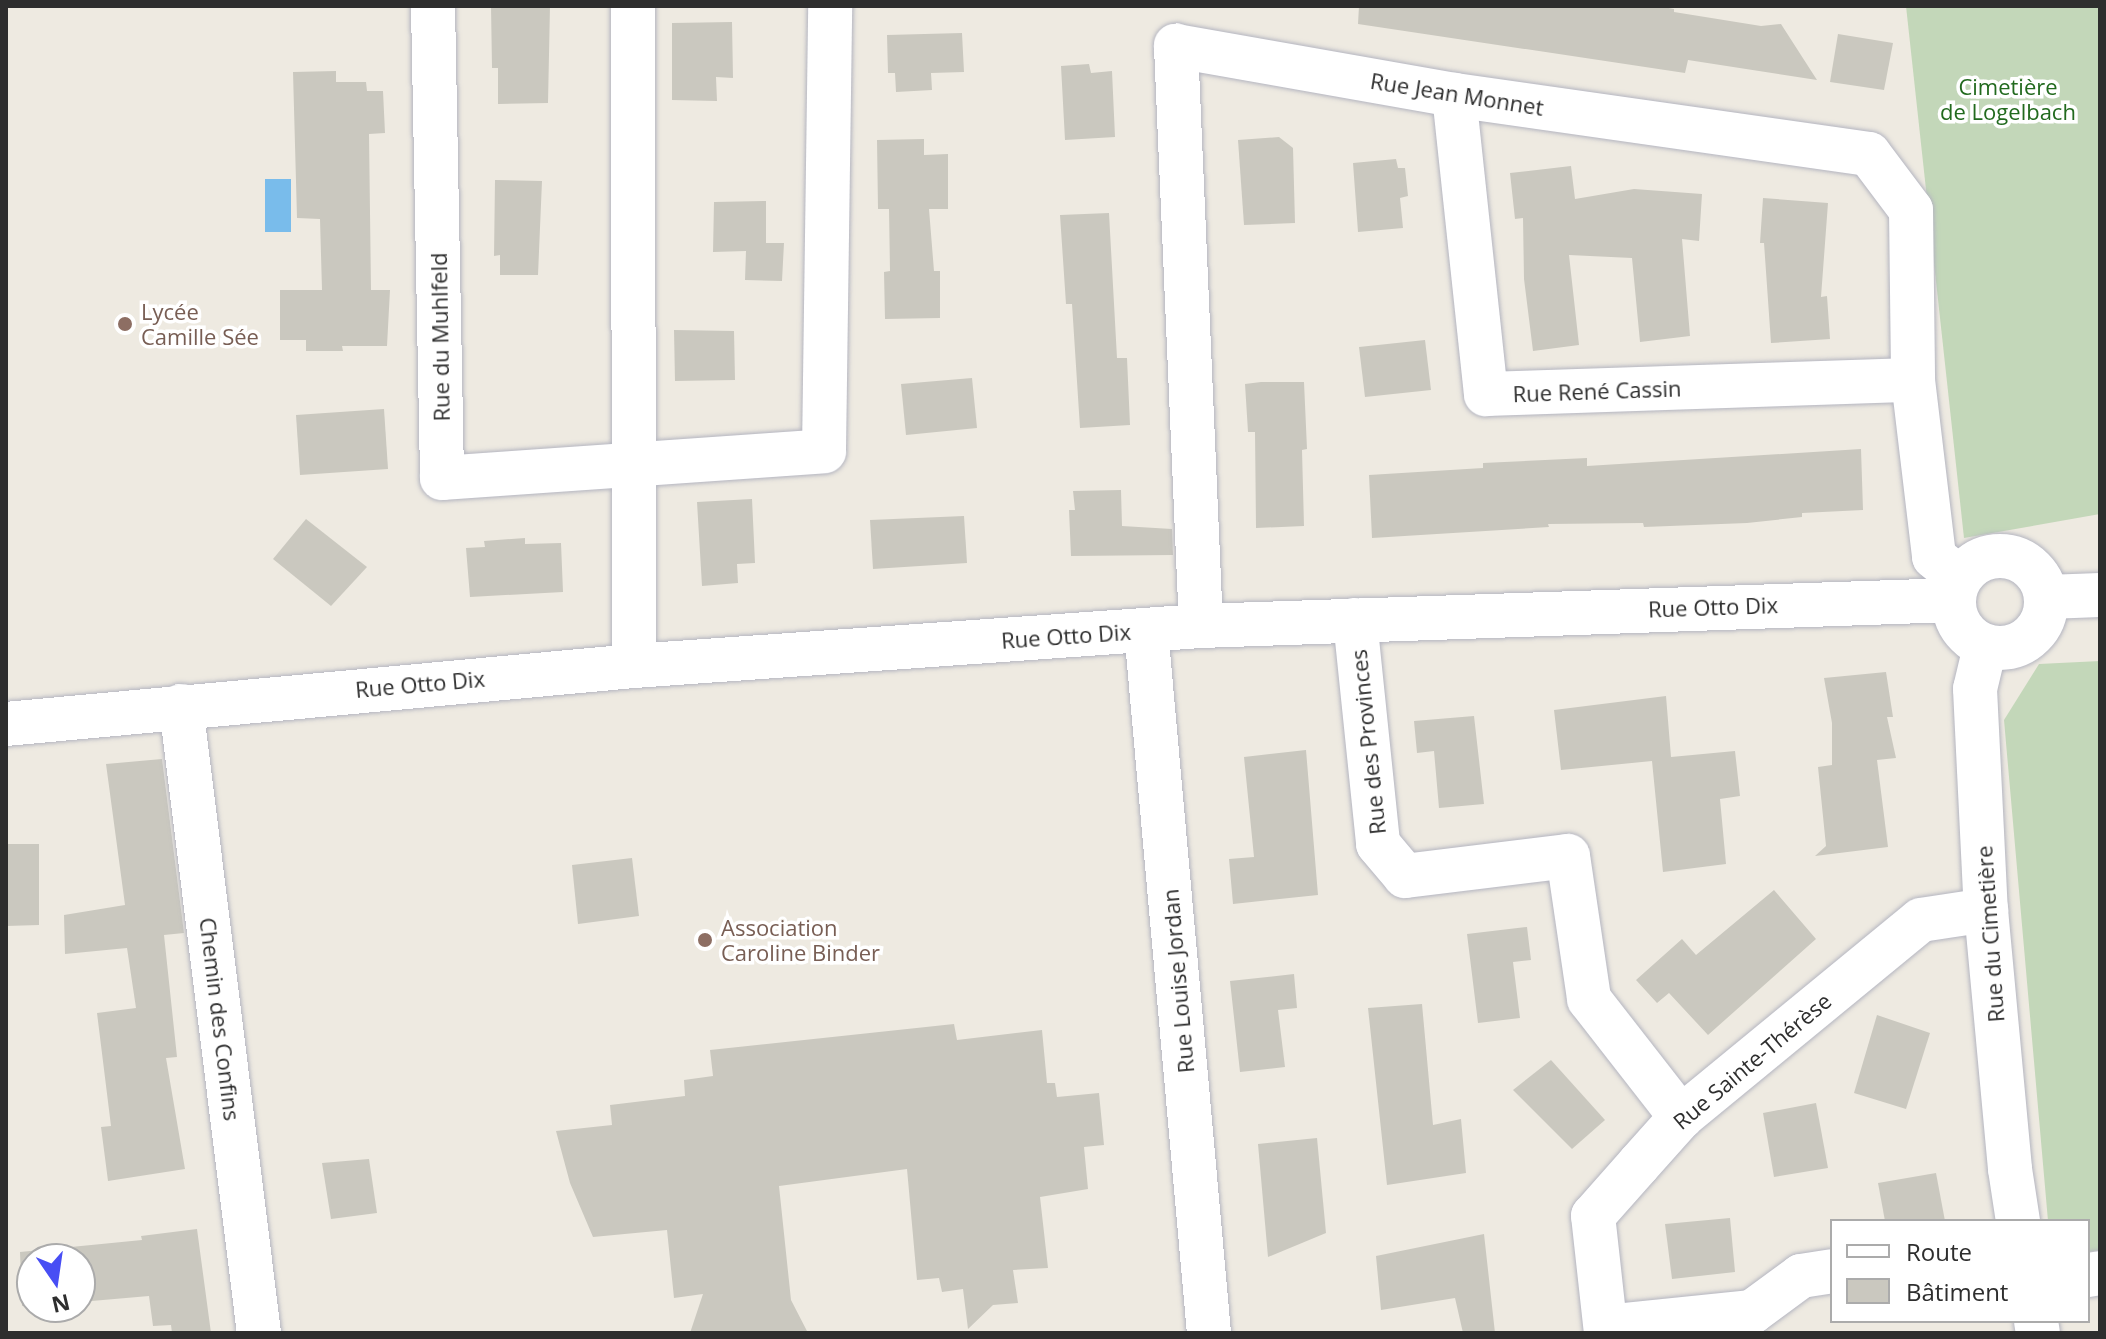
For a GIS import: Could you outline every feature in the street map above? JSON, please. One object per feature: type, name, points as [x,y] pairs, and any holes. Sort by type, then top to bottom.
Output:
[{"type":"street","name":"Rue du Muhlfeld","points":[[433,6],[442,478],[824,451],[830,6]]},
{"type":"street","points":[[633,6],[634,666]]},
{"type":"street","name":"Rue Jean Monnet","points":[[1201,626],[1176,46],[1454,95],[1869,154],[1911,210],[1913,380],[1934,557],[1956,588]]},
{"type":"street","name":"Rue René Cassin","points":[[1454,95],[1486,394],[1913,380]]},
{"type":"street","name":"Rue Otto Dix","points":[[6,724],[634,666],[1201,626],[1956,588],[1976,561],[1999,555],[2021,561],[2038,576],[2047,597]]},
{"type":"street","points":[[1956,588],[1956,620],[1968,637],[1985,647],[2009,649],[2030,638],[2044,620],[2047,597],[2100,595]]},
{"type":"street","name":"Rue des Provinces","points":[[1355,620],[1378,844],[1405,876],[1568,856],[1589,999],[1681,1117]]},
{"type":"street","name":"Rue Louise Jordan","points":[[1146,630],[1209,1333]]},
{"type":"street","name":"Rue du Cimetière","points":[[1985,647],[1975,689],[1986,910],[2010,1169],[2018,1219]]},
{"type":"street","name":"Chemin des Confins","points":[[181,706],[259,1333]]},
{"type":"street","name":"Rue Sainte-Thérèse","points":[[1830,1271],[1801,1276],[1752,1312],[1606,1330],[1593,1216],[1681,1117],[1921,920],[1986,910]]},
{"type":"green space","name":"Cimetière de Logelbach","points":[[1906,6],[2100,6],[2100,514],[1964,538]]},
{"type":"green space","points":[[2100,661],[2100,1250],[2090,1252],[2090,1219],[2048,1219],[2004,720],[2039,664]]},
{"type":"water","points":[[265,179],[291,179],[291,232],[265,232]]},
{"type":"building","points":[[491,6],[550,6],[548,103],[498,104],[498,68],[492,68]]},
{"type":"building","points":[[1359,6],[1658,6],[1674,9],[1674,12],[1761,26],[1781,24],[1817,80],[1688,60],[1685,73],[1358,24]]},
{"type":"building","points":[[732,22],[733,78],[716,77],[717,101],[672,100],[672,23]]},
{"type":"building","points":[[962,33],[964,72],[931,73],[932,90],[896,92],[895,73],[888,73],[887,35]]},
{"type":"building","points":[[1838,34],[1893,43],[1884,90],[1830,82]]},
{"type":"building","points":[[1089,64],[1091,73],[1112,71],[1115,137],[1065,140],[1061,66]]},
{"type":"building","points":[[336,71],[336,82],[366,82],[367,91],[383,91],[385,133],[369,134],[371,290],[390,290],[387,346],[342,346],[343,351],[306,351],[306,340],[280,340],[280,290],[322,290],[320,219],[297,218],[293,72]]},
{"type":"building","points":[[1279,137],[1293,148],[1295,223],[1244,225],[1238,140]]},
{"type":"building","points":[[924,139],[924,155],[948,154],[948,209],[929,209],[934,271],[940,271],[940,318],[885,319],[884,272],[890,271],[889,209],[878,209],[877,140]]},
{"type":"building","points":[[1396,159],[1398,168],[1405,168],[1408,196],[1400,198],[1403,228],[1358,232],[1353,163]]},
{"type":"building","points":[[1571,166],[1575,199],[1634,189],[1702,194],[1699,241],[1682,239],[1690,336],[1640,342],[1632,258],[1569,255],[1579,345],[1533,351],[1524,279],[1523,218],[1515,219],[1510,173]]},
{"type":"building","points":[[495,180],[542,181],[538,275],[500,275],[500,255],[494,256]]},
{"type":"building","points":[[1763,198],[1828,203],[1821,297],[1827,296],[1830,339],[1771,343],[1764,243],[1760,243]]},
{"type":"building","points":[[766,201],[766,243],[784,243],[782,281],[745,280],[746,251],[713,252],[714,202]]},
{"type":"building","points":[[1109,213],[1117,358],[1127,358],[1130,425],[1080,428],[1072,304],[1066,304],[1060,215]]},
{"type":"building","points":[[674,330],[734,331],[735,380],[675,381]]},
{"type":"building","points":[[1425,340],[1431,390],[1365,397],[1359,347]]},
{"type":"building","points":[[972,378],[977,428],[906,435],[901,384]]},
{"type":"building","points":[[1304,382],[1307,449],[1302,450],[1304,526],[1256,528],[1255,432],[1248,432],[1245,384]]},
{"type":"building","points":[[384,409],[388,469],[300,475],[296,415]]},
{"type":"building","points":[[1861,449],[1863,510],[1802,513],[1802,517],[1747,523],[1644,527],[1643,523],[1548,524],[1549,527],[1372,538],[1369,475],[1483,468],[1483,463],[1587,458],[1587,466]]},
{"type":"building","points":[[1121,490],[1122,526],[1172,529],[1173,555],[1071,556],[1069,510],[1075,510],[1073,491]]},
{"type":"building","points":[[752,499],[755,563],[737,564],[738,583],[702,586],[697,502]]},
{"type":"building","points":[[964,516],[967,563],[873,569],[870,520]]},
{"type":"building","points":[[306,519],[367,567],[331,606],[273,559]]},
{"type":"building","points":[[525,538],[525,544],[561,543],[563,592],[470,597],[466,548],[485,547],[484,541]]},
{"type":"building","points":[[1886,672],[1893,717],[1887,717],[1896,758],[1877,760],[1888,847],[1815,856],[1826,846],[1818,767],[1832,765],[1832,723],[1824,678]]},
{"type":"building","points":[[1666,696],[1671,757],[1735,751],[1740,796],[1720,799],[1726,864],[1663,872],[1652,761],[1561,770],[1554,710]]},
{"type":"building","points":[[1474,716],[1484,804],[1439,808],[1434,751],[1417,753],[1414,721]]},
{"type":"building","points":[[1306,750],[1318,895],[1233,904],[1229,859],[1254,857],[1244,757]]},
{"type":"building","points":[[162,759],[184,933],[164,935],[177,1057],[166,1058],[185,1169],[108,1181],[101,1127],[111,1126],[97,1013],[136,1008],[127,948],[65,954],[64,915],[125,905],[106,764]]},
{"type":"building","points":[[6,844],[39,844],[39,925],[6,926]]},
{"type":"building","points":[[632,858],[639,916],[578,924],[572,865]]},
{"type":"building","points":[[1774,890],[1816,939],[1708,1035],[1669,993],[1657,1003],[1636,980],[1682,939],[1696,955]]},
{"type":"building","points":[[1527,927],[1531,960],[1513,962],[1520,1018],[1478,1023],[1467,934]]},
{"type":"building","points":[[1294,974],[1297,1008],[1278,1010],[1285,1067],[1240,1072],[1230,981]]},
{"type":"building","points":[[1422,1004],[1433,1125],[1461,1119],[1466,1173],[1387,1185],[1368,1008]]},
{"type":"building","points":[[1877,1015],[1930,1033],[1906,1109],[1854,1093]]},
{"type":"building","points":[[954,1024],[957,1040],[1042,1030],[1047,1083],[1055,1083],[1057,1097],[1099,1093],[1104,1145],[1084,1147],[1088,1189],[1040,1197],[1048,1268],[1013,1270],[1018,1303],[993,1305],[968,1329],[963,1289],[942,1292],[939,1278],[917,1280],[907,1169],[779,1186],[791,1300],[808,1333],[690,1333],[703,1294],[674,1298],[667,1230],[593,1237],[570,1183],[556,1131],[612,1125],[610,1105],[685,1096],[684,1080],[713,1076],[710,1050]]},
{"type":"building","points":[[1551,1060],[1605,1120],[1572,1149],[1513,1090]]},
{"type":"building","points":[[1816,1103],[1828,1168],[1774,1177],[1763,1113]]},
{"type":"building","points":[[1317,1138],[1326,1233],[1268,1257],[1258,1144]]},
{"type":"building","points":[[369,1159],[377,1213],[331,1219],[322,1163]]},
{"type":"building","points":[[1936,1173],[1945,1219],[1885,1219],[1878,1183]]},
{"type":"building","points":[[1730,1218],[1735,1272],[1672,1279],[1665,1224]]},
{"type":"building","points":[[197,1229],[211,1333],[172,1333],[171,1325],[153,1326],[149,1296],[96,1301],[96,1245],[142,1240],[141,1236]]},
{"type":"building","points":[[1484,1234],[1495,1333],[1463,1333],[1455,1298],[1381,1310],[1376,1256]]},
{"type":"place","name":"Lycée Camille Sée","points":[[125,324]]},
{"type":"place","name":"Association Caroline Binder","points":[[705,940]]}]
